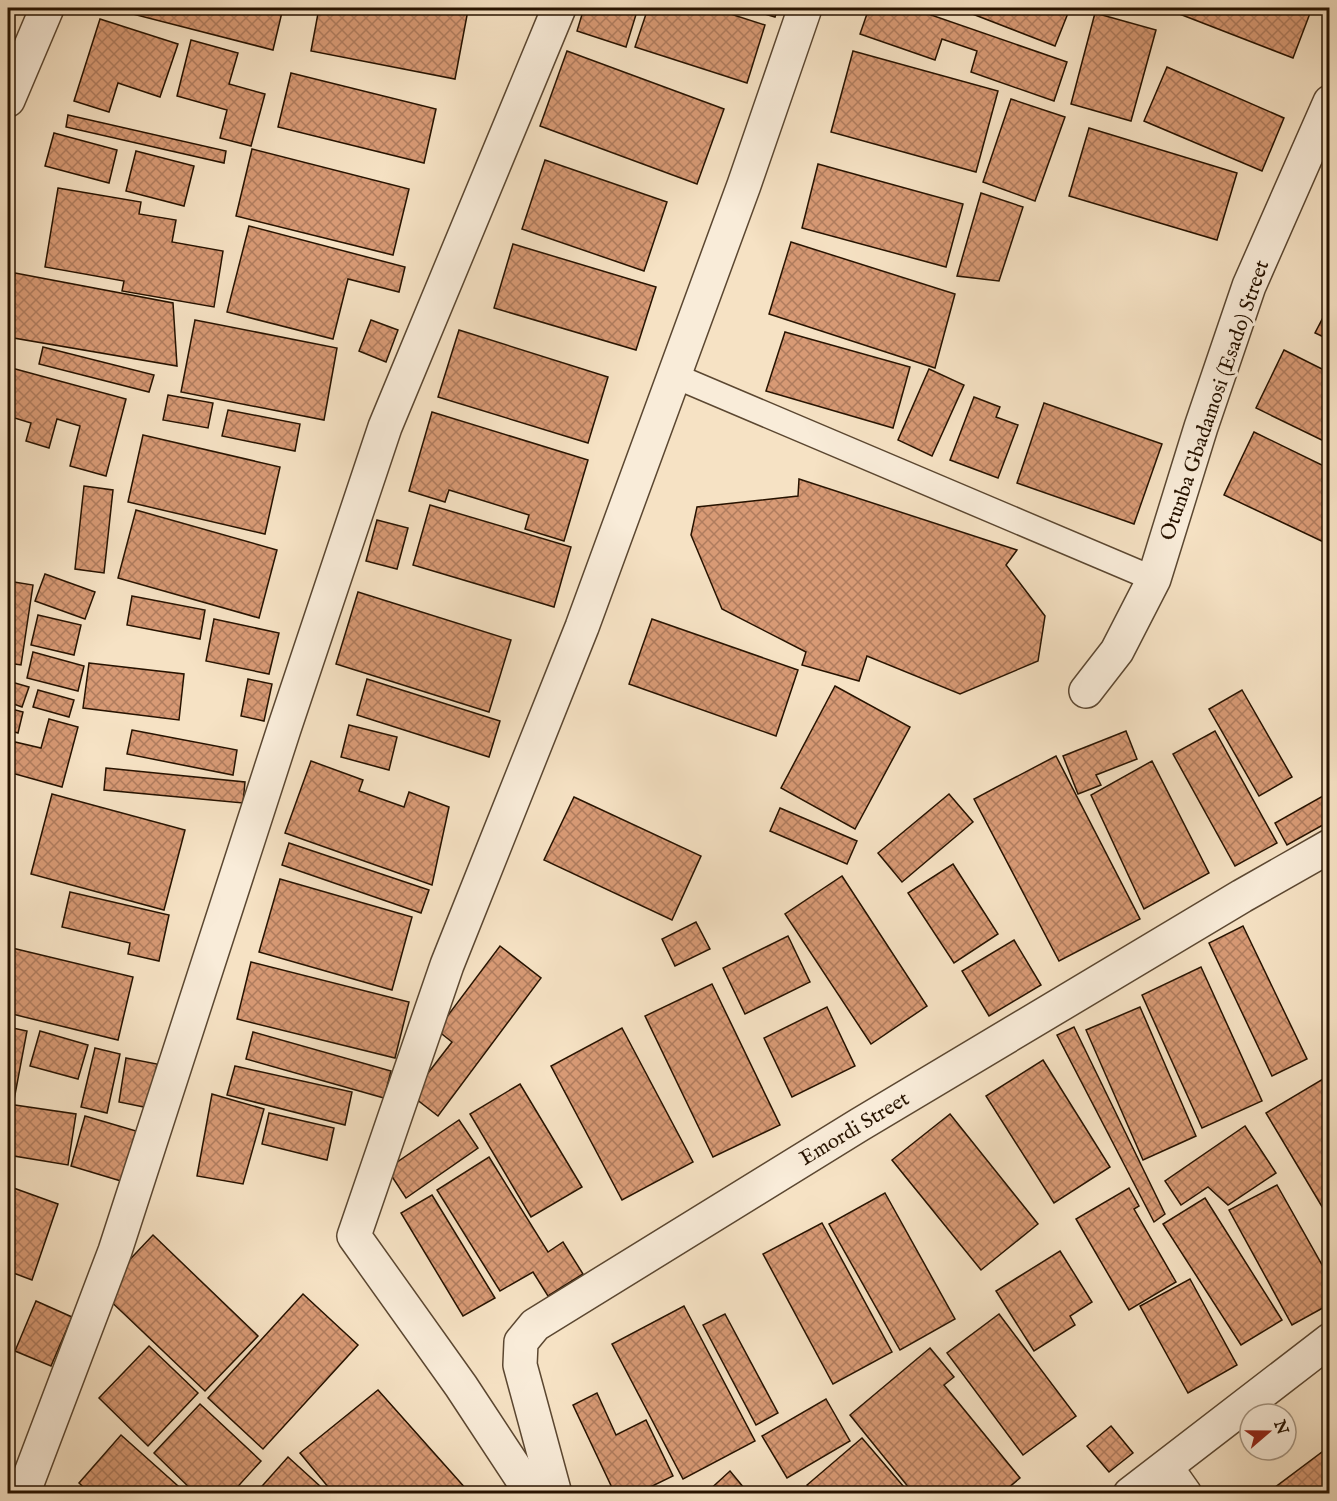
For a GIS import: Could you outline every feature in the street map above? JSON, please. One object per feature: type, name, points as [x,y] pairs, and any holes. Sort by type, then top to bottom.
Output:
[{"type":"street","points":[[8,100],[47,8]]},
{"type":"street","points":[[22,1494],[115,1251],[284,729],[385,427],[558,8]]},
{"type":"street","points":[[532,1494],[461,1386],[354,1236],[447,965],[582,627],[744,185],[805,8]]},
{"type":"street","name":"Otunba Gbadamosi (Esado) Street","points":[[1086,691],[1117,651],[1154,579],[1201,427],[1249,286],[1329,102]]},
{"type":"street","name":"Emordi Street","points":[[555,1494],[520,1365],[521,1342],[535,1325],[859,1125],[1329,846]]},
{"type":"street","points":[[1130,1494],[1329,1340]]},
{"type":"street","points":[[1166,1467],[1185,1494]]},
{"type":"lane","points":[[675,376],[1154,579]]},
{"type":"building","points":[[117,8],[283,8],[273,50],[117,10]]},
{"type":"building","points":[[319,8],[456,8],[468,10],[455,79],[311,51]]},
{"type":"building","points":[[584,8],[638,8],[626,47],[577,31]]},
{"type":"building","points":[[648,8],[712,8],[765,25],[747,83],[635,47]]},
{"type":"building","points":[[743,8],[778,8],[775,17]]},
{"type":"building","points":[[869,8],[911,8],[1067,62],[1054,101],[971,72],[977,51],[942,39],[935,60],[860,34]]},
{"type":"building","points":[[957,8],[1070,8],[1055,46]]},
{"type":"building","points":[[1164,8],[1312,8],[1293,58]]},
{"type":"building","points":[[1095,13],[1156,30],[1131,121],[1071,104]]},
{"type":"building","points":[[100,19],[178,44],[160,97],[118,83],[109,112],[74,101]]},
{"type":"building","points":[[191,40],[238,53],[229,84],[265,94],[251,146],[220,138],[227,110],[177,96]]},
{"type":"building","points":[[567,51],[724,109],[697,184],[540,126]]},
{"type":"building","points":[[853,51],[998,91],[976,172],[831,132]]},
{"type":"building","points":[[1167,67],[1284,118],[1262,171],[1144,121]]},
{"type":"building","points":[[291,73],[436,109],[424,163],[278,127]]},
{"type":"building","points":[[1011,99],[1065,117],[1035,201],[983,182]]},
{"type":"building","points":[[68,115],[226,151],[224,163],[66,127]]},
{"type":"building","points":[[1089,128],[1237,173],[1217,240],[1069,196]]},
{"type":"building","points":[[54,133],[117,150],[109,183],[45,166]]},
{"type":"building","points":[[252,149],[409,189],[393,255],[236,216]]},
{"type":"building","points":[[136,151],[194,166],[184,206],[126,191]]},
{"type":"building","points":[[545,160],[667,202],[644,271],[522,229]]},
{"type":"building","points":[[818,164],[963,204],[946,267],[802,228]]},
{"type":"building","points":[[58,188],[141,202],[139,214],[176,220],[172,242],[223,251],[214,307],[122,291],[124,281],[45,267]]},
{"type":"building","points":[[981,193],[1023,207],[999,281],[957,276]]},
{"type":"building","points":[[249,226],[405,267],[399,292],[348,279],[333,339],[227,312]]},
{"type":"building","points":[[791,242],[955,294],[935,368],[769,314]]},
{"type":"building","points":[[513,244],[656,287],[636,350],[494,308]]},
{"type":"building","points":[[15,273],[173,303],[177,366],[8,337],[8,316]]},
{"type":"building","points":[[1330,304],[1330,340],[1315,333]]},
{"type":"building","points":[[195,320],[337,348],[324,420],[181,392]]},
{"type":"building","points":[[371,320],[398,330],[386,362],[359,351]]},
{"type":"building","points":[[459,330],[608,377],[588,443],[438,397]]},
{"type":"building","points":[[785,332],[910,367],[893,428],[766,391]]},
{"type":"building","points":[[43,347],[154,375],[149,392],[39,364]]},
{"type":"building","points":[[1284,350],[1330,373],[1330,444],[1256,408]]},
{"type":"building","points":[[8,367],[126,399],[106,476],[70,466],[80,426],[57,419],[49,448],[26,441],[31,423],[8,416]]},
{"type":"building","points":[[929,369],[964,385],[932,456],[898,440]]},
{"type":"building","points":[[168,395],[213,403],[208,428],[163,420]]},
{"type":"building","points":[[974,397],[1000,407],[996,417],[1018,425],[998,478],[950,460]]},
{"type":"building","points":[[1044,403],[1162,444],[1134,524],[1017,483]]},
{"type":"building","points":[[228,410],[300,424],[295,451],[222,436]]},
{"type":"building","points":[[432,412],[588,460],[564,541],[525,529],[529,515],[449,490],[445,502],[409,491]]},
{"type":"building","points":[[1254,432],[1330,469],[1330,545],[1224,495]]},
{"type":"building","points":[[143,435],[280,467],[265,534],[128,502]]},
{"type":"building","points":[[799,479],[1017,550],[1006,565],[1045,616],[1038,661],[960,694],[867,656],[859,681],[802,665],[806,652],[722,609],[691,535],[697,507],[798,496]]},
{"type":"building","points":[[84,486],[113,490],[104,573],[75,569]]},
{"type":"building","points":[[430,505],[571,547],[554,607],[413,565]]},
{"type":"building","points":[[136,510],[277,550],[259,618],[118,578]]},
{"type":"building","points":[[377,520],[408,528],[397,569],[366,561]]},
{"type":"building","points":[[45,574],[95,592],[85,619],[35,601]]},
{"type":"building","points":[[8,581],[33,585],[21,665],[8,663]]},
{"type":"building","points":[[358,592],[511,640],[489,712],[336,664]]},
{"type":"building","points":[[132,596],[205,610],[200,639],[127,625]]},
{"type":"building","points":[[38,615],[81,625],[74,655],[31,645]]},
{"type":"building","points":[[214,619],[279,633],[269,674],[206,661]]},
{"type":"building","points":[[652,619],[798,670],[776,736],[629,684]]},
{"type":"building","points":[[33,652],[84,666],[78,691],[27,678]]},
{"type":"building","points":[[89,663],[184,674],[179,720],[83,708]]},
{"type":"building","points":[[248,679],[272,684],[264,721],[241,716]]},
{"type":"building","points":[[367,679],[500,721],[489,757],[357,715]]},
{"type":"building","points":[[8,681],[29,687],[22,707],[8,702]]},
{"type":"building","points":[[835,686],[910,727],[855,829],[781,788]]},
{"type":"building","points":[[38,690],[74,700],[69,717],[33,707]]},
{"type":"building","points":[[1242,690],[1292,777],[1259,796],[1209,709]]},
{"type":"building","points":[[8,708],[23,712],[18,733],[8,730]]},
{"type":"building","points":[[49,719],[78,727],[62,787],[8,772],[15,742],[41,748]]},
{"type":"building","points":[[349,725],[397,737],[389,770],[341,757]]},
{"type":"building","points":[[132,730],[237,750],[233,775],[127,754]]},
{"type":"building","points":[[1126,731],[1137,759],[1096,775],[1101,785],[1078,794],[1063,756]]},
{"type":"building","points":[[1215,731],[1277,843],[1235,866],[1173,754]]},
{"type":"building","points":[[1056,756],[1140,919],[1059,961],[974,799]]},
{"type":"building","points":[[311,761],[363,780],[359,791],[404,807],[409,792],[449,807],[432,885],[285,833]]},
{"type":"building","points":[[1152,761],[1209,873],[1144,909],[1091,795]]},
{"type":"building","points":[[106,768],[245,782],[243,803],[104,790]]},
{"type":"building","points":[[1330,792],[1330,821],[1287,845],[1275,823]]},
{"type":"building","points":[[52,794],[185,830],[164,910],[31,874]]},
{"type":"building","points":[[949,794],[973,822],[902,882],[878,853]]},
{"type":"building","points":[[574,797],[701,856],[672,920],[544,860]]},
{"type":"building","points":[[780,808],[857,841],[847,864],[770,831]]},
{"type":"building","points":[[289,843],[429,890],[421,913],[282,865]]},
{"type":"building","points":[[953,864],[998,934],[954,963],[908,893]]},
{"type":"building","points":[[842,876],[927,1006],[871,1044],[785,914]]},
{"type":"building","points":[[280,879],[412,917],[392,990],[259,952]]},
{"type":"building","points":[[70,892],[169,915],[159,961],[128,954],[130,943],[62,927]]},
{"type":"building","points":[[696,922],[710,949],[675,966],[662,939]]},
{"type":"building","points":[[1243,926],[1307,1059],[1272,1076],[1209,943]]},
{"type":"building","points":[[788,936],[810,982],[745,1014],[723,968]]},
{"type":"building","points":[[1014,940],[1041,985],[989,1016],[962,971]]},
{"type":"building","points":[[500,946],[541,978],[438,1116],[411,1095],[452,1042],[437,1030]]},
{"type":"building","points":[[8,947],[133,977],[118,1040],[8,1013]]},
{"type":"building","points":[[251,962],[409,1002],[395,1058],[237,1019]]},
{"type":"building","points":[[1201,967],[1262,1101],[1202,1128],[1142,995]]},
{"type":"building","points":[[712,984],[780,1125],[713,1157],[645,1016]]},
{"type":"building","points":[[827,1007],[855,1066],[792,1097],[764,1038]]},
{"type":"building","points":[[1140,1007],[1196,1136],[1143,1160],[1086,1030]]},
{"type":"building","points":[[8,1027],[27,1031],[14,1100],[8,1099]]},
{"type":"building","points":[[1074,1027],[1165,1214],[1154,1222],[1057,1035]]},
{"type":"building","points":[[622,1028],[693,1162],[622,1200],[551,1066]]},
{"type":"building","points":[[40,1031],[88,1045],[78,1079],[30,1066]]},
{"type":"building","points":[[253,1032],[391,1071],[384,1098],[246,1059]]},
{"type":"building","points":[[95,1048],[120,1054],[107,1113],[81,1107]]},
{"type":"building","points":[[126,1058],[157,1064],[149,1108],[119,1102]]},
{"type":"building","points":[[1043,1060],[1110,1167],[1054,1203],[986,1096]]},
{"type":"building","points":[[235,1066],[352,1092],[345,1125],[227,1095]]},
{"type":"building","points":[[1328,1076],[1330,1080],[1330,1220],[1266,1113]]},
{"type":"building","points":[[520,1084],[582,1187],[531,1217],[470,1114]]},
{"type":"building","points":[[212,1094],[264,1109],[243,1184],[197,1176]]},
{"type":"building","points":[[8,1104],[76,1114],[68,1165],[8,1155]]},
{"type":"building","points":[[269,1113],[334,1128],[327,1160],[262,1144]]},
{"type":"building","points":[[950,1114],[1038,1224],[981,1270],[892,1160]]},
{"type":"building","points":[[85,1116],[136,1131],[121,1181],[71,1166]]},
{"type":"building","points":[[459,1120],[478,1148],[406,1198],[387,1169]]},
{"type":"building","points":[[1245,1126],[1276,1173],[1228,1205],[1208,1187],[1181,1205],[1165,1181]]},
{"type":"building","points":[[489,1157],[548,1252],[563,1242],[583,1274],[548,1296],[533,1272],[500,1291],[437,1190]]},
{"type":"building","points":[[1277,1185],[1330,1279],[1330,1304],[1292,1325],[1229,1210]]},
{"type":"building","points":[[8,1186],[58,1204],[32,1280],[8,1271]]},
{"type":"building","points":[[1129,1188],[1139,1206],[1134,1209],[1176,1282],[1129,1310],[1076,1219]]},
{"type":"building","points":[[885,1193],[955,1319],[900,1350],[829,1224]]},
{"type":"building","points":[[432,1195],[495,1298],[463,1316],[401,1213]]},
{"type":"building","points":[[1205,1198],[1282,1320],[1241,1345],[1163,1224]]},
{"type":"building","points":[[822,1223],[892,1352],[833,1384],[763,1254]]},
{"type":"building","points":[[153,1235],[258,1336],[205,1391],[100,1291]]},
{"type":"building","points":[[1060,1251],[1092,1302],[1070,1316],[1075,1325],[1034,1351],[996,1291]]},
{"type":"building","points":[[1190,1279],[1237,1365],[1188,1393],[1140,1306]]},
{"type":"building","points":[[303,1294],[358,1345],[263,1449],[208,1398]]},
{"type":"building","points":[[36,1301],[72,1317],[51,1366],[15,1351]]},
{"type":"building","points":[[684,1306],[755,1441],[683,1479],[612,1344]]},
{"type":"building","points":[[725,1314],[778,1413],[756,1425],[703,1325]]},
{"type":"building","points":[[999,1314],[1076,1416],[1023,1455],[947,1353]]},
{"type":"building","points":[[149,1346],[198,1393],[148,1446],[99,1398]]},
{"type":"building","points":[[930,1348],[954,1377],[944,1385],[1020,1478],[1001,1494],[914,1494],[850,1415]]},
{"type":"building","points":[[378,1390],[467,1490],[463,1494],[334,1494],[300,1453]]},
{"type":"building","points":[[597,1393],[616,1435],[646,1420],[673,1476],[636,1494],[615,1494],[573,1405]]},
{"type":"building","points":[[826,1399],[850,1441],[787,1478],[762,1436]]},
{"type":"building","points":[[200,1404],[261,1461],[231,1494],[196,1494],[154,1453]]},
{"type":"building","points":[[1111,1426],[1133,1453],[1109,1472],[1087,1446]]},
{"type":"building","points":[[121,1435],[187,1494],[91,1494],[79,1483]]},
{"type":"building","points":[[862,1438],[910,1494],[814,1494],[807,1485]]},
{"type":"building","points":[[1330,1446],[1330,1494],[1266,1494]]},
{"type":"building","points":[[288,1457],[321,1487],[314,1494],[255,1494]]},
{"type":"building","points":[[730,1471],[749,1494],[705,1494]]}]
